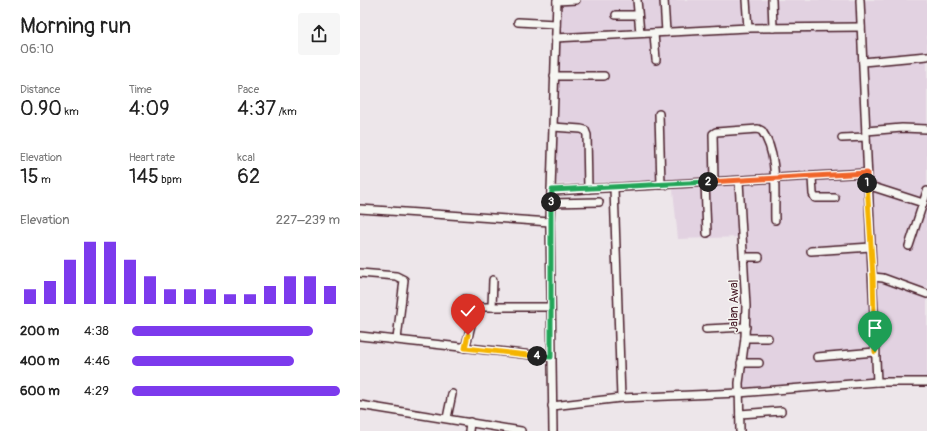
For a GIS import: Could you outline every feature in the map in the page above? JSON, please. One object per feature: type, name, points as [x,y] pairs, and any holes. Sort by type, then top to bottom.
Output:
[{"type":"street","points":[[552,431],[550,222],[557,0],[576,0]]},
{"type":"street","points":[[637,0],[640,33]]},
{"type":"street","points":[[664,0],[666,32]]},
{"type":"street","points":[[746,0],[748,28]]},
{"type":"street","points":[[772,0],[773,28]]},
{"type":"street","points":[[860,0],[867,185],[873,277],[875,352],[878,382]]},
{"type":"street","points":[[616,15],[638,14]]},
{"type":"street","points":[[518,22],[556,24]]},
{"type":"street","points":[[555,38],[748,28],[861,27]]},
{"type":"street","points":[[654,33],[656,60]]},
{"type":"street","points":[[863,62],[927,56]]},
{"type":"street","points":[[554,76],[604,76]]},
{"type":"street","points":[[659,114],[661,186]]},
{"type":"street","points":[[552,127],[581,128],[585,130],[587,135],[588,189]]},
{"type":"street","points":[[842,138],[902,128],[927,129]]},
{"type":"street","points":[[714,182],[711,139],[713,134],[716,132],[754,129],[762,131],[767,139],[772,160],[775,220]]},
{"type":"street","points":[[552,190],[661,186],[867,173]]},
{"type":"street","points":[[812,177],[813,194],[815,198],[835,198]]},
{"type":"street","name":"Jalan Awal","points":[[739,180],[744,258],[746,327],[739,393],[740,431]]},
{"type":"street","points":[[705,183],[707,233]]},
{"type":"street","points":[[867,185],[923,203]]},
{"type":"street","points":[[614,188],[620,395]]},
{"type":"street","points":[[909,246],[927,191]]},
{"type":"street","points":[[551,203],[599,202]]},
{"type":"street","points":[[360,209],[550,222]]},
{"type":"street","points":[[811,251],[871,247]]},
{"type":"street","points":[[744,258],[759,257]]},
{"type":"street","points":[[360,273],[396,276],[404,280],[397,339]]},
{"type":"street","points":[[873,277],[883,278],[927,294]]},
{"type":"street","points":[[492,307],[493,280]]},
{"type":"street","points":[[465,298],[471,308],[472,314],[465,348]]},
{"type":"street","points":[[480,307],[550,307]]},
{"type":"street","points":[[706,329],[746,327]]},
{"type":"street","points":[[360,336],[551,357]]},
{"type":"street","points":[[745,338],[768,338]]},
{"type":"street","points":[[817,357],[875,352]]},
{"type":"street","points":[[741,363],[759,363]]},
{"type":"street","points":[[551,401],[620,395],[739,393],[878,382],[927,382]]},
{"type":"street","points":[[447,418],[452,394]]},
{"type":"street","points":[[360,405],[521,431]]},
{"type":"street","points":[[740,414],[781,411]]},
{"type":"street","points":[[469,431],[470,422]]},
{"type":"shaded area","points":[[555,0],[927,0],[927,377],[744,393],[740,237],[678,239],[672,180],[557,184]]},
{"type":"route","points":[[468,335],[465,348],[551,357],[550,222],[552,190],[661,186],[867,173],[873,277],[875,352]]}]
